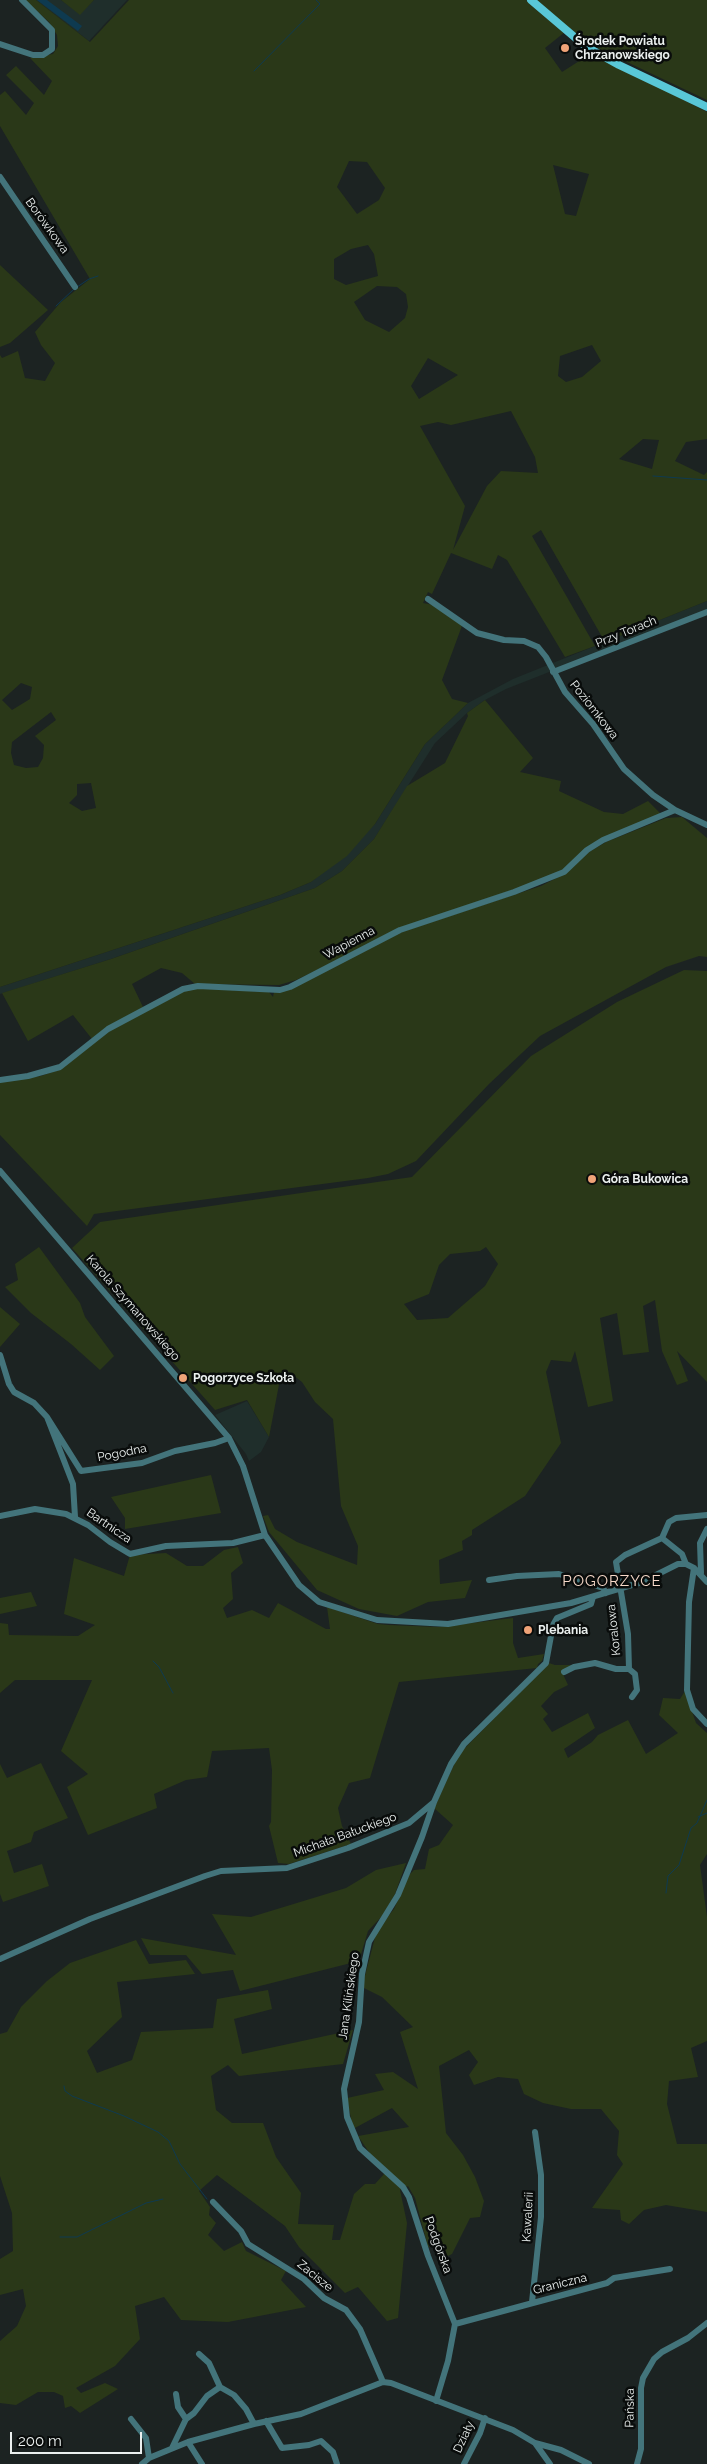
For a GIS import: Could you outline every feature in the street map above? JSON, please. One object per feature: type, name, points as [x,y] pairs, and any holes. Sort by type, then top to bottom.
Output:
[{"type":"main road","points":[[531,0],[585,46],[619,65],[707,107]]},
{"type":"street","points":[[0,44],[33,55],[43,55],[52,49],[52,30],[22,0]]},
{"type":"street","name":"Borówkowa","points":[[0,177],[75,287]]},
{"type":"street","name":"Poziomkowa","points":[[428,599],[466,627],[490,637],[531,643],[542,651],[565,692],[593,724],[624,769],[643,788],[675,810]]},
{"type":"street","name":"Przy Torach","points":[[554,672],[707,612]]},
{"type":"street","points":[[675,810],[707,825]]},
{"type":"street","name":"Wapienna","points":[[0,1080],[28,1076],[60,1067],[108,1029],[183,989],[198,986],[280,990],[290,987],[400,930],[506,895],[564,872],[587,850],[603,840],[675,810]]},
{"type":"street","name":"Karola Szymanowskiego","points":[[0,1171],[229,1438],[243,1466],[265,1535],[299,1585],[319,1602],[377,1620],[448,1624],[542,1610],[642,1582],[678,1564],[686,1564]]},
{"type":"street","points":[[0,1355],[9,1384],[14,1392],[34,1403],[47,1416],[73,1484],[75,1517]]},
{"type":"street","name":"Pogodna","points":[[47,1416],[80,1472],[142,1463],[175,1451],[215,1443],[229,1438]]},
{"type":"street","name":"Bartnicza","points":[[0,1516],[35,1509],[75,1517],[130,1554],[166,1546],[233,1543],[265,1535]]},
{"type":"street","points":[[707,1515],[676,1518],[669,1522],[662,1538],[682,1554],[686,1564],[700,1573],[707,1582]]},
{"type":"street","points":[[700,1573],[700,1543],[707,1529]]},
{"type":"street","name":"Koralowa","points":[[629,1669],[628,1634],[616,1562],[625,1555],[662,1538]]},
{"type":"street","points":[[694,1568],[689,1602],[687,1690],[693,1708],[707,1724]]},
{"type":"street","points":[[489,1580],[517,1576],[559,1574],[603,1588],[606,1593]]},
{"type":"street","name":"Michała Bałuckiego","points":[[0,1959],[90,1919],[205,1876],[221,1871],[287,1868],[348,1848],[409,1823],[434,1802],[451,1764],[464,1744],[546,1663],[553,1625],[557,1618],[591,1604],[593,1597]]},
{"type":"street","name":"Koralowa","points":[[564,1672],[574,1666],[595,1663],[616,1669],[629,1669],[635,1674],[637,1690],[632,1696]]},
{"type":"street","name":"Jana Kilińskiego","points":[[347,2117],[344,2089],[359,2022],[362,1974],[366,1951],[374,1932],[398,1895],[434,1802]]},
{"type":"street","name":"Podgórska","points":[[347,2117],[353,2136],[360,2148],[403,2186],[409,2197],[428,2256],[455,2324]]},
{"type":"street","name":"Kawalerii","points":[[532,2302],[541,2217],[541,2175],[535,2132]]},
{"type":"street","name":"Zacisze","points":[[213,2202],[241,2231],[248,2244],[304,2279],[317,2293],[331,2303],[346,2310],[360,2329],[382,2382]]},
{"type":"street","name":"Graniczna","points":[[455,2324],[607,2283],[614,2278],[670,2269]]},
{"type":"street","name":"Pańska","points":[[637,2464],[641,2449],[641,2388],[644,2378],[654,2359],[662,2352],[688,2338],[707,2323]]},
{"type":"street","points":[[436,2401],[448,2361],[455,2324]]},
{"type":"street","points":[[199,2354],[209,2363],[220,2387],[234,2395],[246,2409],[254,2424]]},
{"type":"street","points":[[142,2464],[149,2458],[188,2442],[266,2421],[301,2414],[382,2382],[391,2383],[485,2418],[513,2430],[535,2443],[561,2450],[589,2464]]},
{"type":"street","points":[[172,2448],[186,2419],[194,2413],[207,2396],[220,2387]]},
{"type":"street","points":[[176,2394],[178,2407],[186,2419]]},
{"type":"street","name":"Działy","points":[[464,2464],[480,2433],[485,2418]]},
{"type":"street","points":[[131,2419],[146,2438],[149,2458]]},
{"type":"street","points":[[266,2421],[282,2448],[309,2445],[321,2441],[333,2452],[336,2464]]},
{"type":"street","points":[[188,2442],[202,2464]]},
{"type":"street","points":[[535,2443],[550,2464]]},
{"type":"shaded area","points":[[36,0],[61,0],[80,14],[94,0],[127,0],[89,41]]},
{"type":"shaded area","points":[[707,601],[707,610],[506,689],[485,700],[467,713],[435,743],[374,839],[342,871],[315,888],[111,959],[0,994],[0,987],[280,895],[311,882],[375,824],[425,744],[468,703],[513,679]]},
{"type":"shaded area","points":[[247,1401],[269,1437],[261,1452],[249,1461],[246,1454],[215,1415]]},
{"type":"green space","points":[[25,0],[36,0],[90,42],[129,0],[526,0],[565,32],[545,48],[562,72],[587,56],[585,49],[707,112],[707,439],[686,442],[675,461],[704,475],[707,472],[707,601],[605,642],[541,530],[532,536],[595,646],[565,657],[507,560],[498,555],[492,569],[451,553],[432,594],[428,592],[423,603],[434,605],[463,623],[442,680],[452,699],[468,703],[425,744],[375,824],[347,856],[311,882],[280,895],[0,987],[0,355],[2,358],[18,351],[25,378],[45,381],[55,363],[41,345],[35,332],[61,302],[90,279],[0,126],[0,95],[5,91],[26,115],[34,103],[6,75],[16,66],[44,95],[52,81],[30,58],[53,54],[58,46],[57,35],[49,22]],"holes":[[[349,161],[367,162],[385,188],[379,200],[357,214],[337,187]],[[553,165],[589,174],[576,216],[565,214]],[[368,245],[374,254],[378,276],[346,285],[334,279],[334,259],[351,249]],[[377,286],[397,287],[406,294],[408,307],[405,318],[389,332],[365,320],[354,302]],[[592,345],[601,361],[582,377],[566,382],[558,376],[560,356]],[[428,358],[458,375],[419,399],[411,386]],[[511,411],[535,457],[538,473],[501,471],[487,486],[453,550],[465,506],[420,426],[438,422],[451,425]],[[643,439],[659,440],[652,469],[619,459]],[[21,683],[32,687],[30,699],[12,710],[2,700]],[[51,712],[56,720],[35,736],[44,745],[43,758],[38,767],[26,768],[14,765],[11,753],[12,742]],[[91,783],[96,808],[82,811],[69,803],[77,795],[77,784]]]},
{"type":"green space","points":[[61,0],[94,0],[80,15]]},
{"type":"green space","points":[[536,0],[707,0],[707,100],[589,44]]},
{"type":"green space","points":[[0,265],[48,310],[10,343],[0,347]]},
{"type":"green space","points":[[485,700],[533,758],[520,772],[561,781],[559,791],[604,812],[623,814],[648,801],[661,814],[606,837],[564,869],[539,881],[419,922],[296,980],[279,985],[195,984],[182,973],[161,968],[132,984],[143,1007],[92,1039],[73,1015],[28,1041],[2,993],[111,959],[315,888],[342,871],[374,839],[407,786],[445,763],[468,716],[467,713]]},
{"type":"green space","points":[[682,817],[707,838],[707,957],[699,956],[666,967],[540,1036],[489,1084],[416,1161],[388,1174],[368,1178],[94,1214],[87,1226],[0,1135],[0,1082],[41,1076],[61,1069],[110,1030],[184,991],[197,988],[269,992],[273,997],[274,992],[400,932],[541,886],[566,873],[589,852],[606,842],[666,818]]},
{"type":"green space","points":[[684,970],[707,971],[707,1382],[677,1351],[688,1381],[677,1385],[662,1351],[655,1300],[643,1306],[649,1352],[623,1355],[617,1313],[600,1318],[613,1401],[588,1407],[575,1351],[571,1362],[551,1360],[546,1372],[561,1443],[525,1496],[472,1530],[472,1535],[462,1541],[463,1550],[439,1560],[440,1584],[472,1580],[465,1598],[428,1602],[397,1616],[359,1609],[317,1590],[269,1532],[263,1516],[268,1515],[275,1529],[297,1542],[357,1565],[358,1546],[341,1506],[333,1419],[315,1402],[302,1382],[289,1372],[281,1374],[269,1437],[247,1400],[215,1410],[72,1248],[100,1222],[412,1177],[531,1056],[617,1002]],"holes":[[[486,1247],[498,1264],[485,1286],[448,1318],[417,1320],[404,1304],[429,1294],[439,1265],[450,1254],[480,1251]]]},
{"type":"green space","points":[[39,1247],[80,1303],[85,1317],[114,1356],[100,1370],[71,1344],[31,1313],[5,1287],[18,1280],[15,1264]]},
{"type":"green space","points":[[0,1307],[20,1324],[0,1347]]},
{"type":"green space","points":[[211,1475],[221,1513],[125,1529],[125,1518],[111,1497]]},
{"type":"green space","points":[[238,1547],[243,1563],[231,1573],[233,1599],[223,1608],[227,1618],[252,1610],[269,1618],[278,1603],[326,1629],[330,1629],[327,1607],[378,1624],[389,1625],[438,1627],[513,1618],[513,1643],[518,1658],[544,1654],[542,1661],[538,1664],[537,1668],[399,1682],[370,1778],[349,1783],[338,1808],[342,1826],[351,1844],[289,1864],[278,1863],[269,1826],[271,1822],[272,1770],[269,1748],[212,1751],[207,1777],[186,1780],[154,1794],[157,1808],[88,1835],[67,1787],[88,1774],[61,1751],[92,1680],[15,1680],[0,1693],[0,1623],[8,1624],[9,1635],[78,1636],[95,1625],[64,1614],[74,1558],[124,1576],[130,1555],[166,1553],[187,1566],[203,1566],[224,1550]]},
{"type":"green space","points":[[31,1592],[37,1606],[0,1614],[0,1598]]},
{"type":"green space","points":[[549,1663],[555,1665],[574,1665],[562,1672],[568,1685],[554,1692],[541,1706],[548,1714],[543,1719],[552,1732],[588,1713],[595,1728],[564,1749],[568,1758],[592,1742],[598,1735],[628,1720],[646,1754],[678,1733],[659,1715],[663,1698],[680,1699],[685,1691],[696,1723],[707,1733],[707,1854],[700,1865],[707,1917],[707,2041],[691,2048],[698,2077],[669,2081],[667,2104],[677,2144],[707,2144],[707,2212],[666,2205],[644,2210],[629,2224],[621,2220],[620,2210],[592,2208],[623,2164],[617,2155],[619,2131],[601,2109],[571,2109],[543,2103],[524,2094],[518,2079],[498,2077],[474,2085],[469,2075],[478,2062],[469,2050],[439,2066],[446,2133],[463,2155],[475,2177],[484,2201],[480,2217],[470,2218],[452,2254],[446,2257],[442,2242],[428,2247],[415,2198],[408,2186],[400,2190],[407,2223],[398,2318],[387,2321],[358,2287],[345,2293],[299,2247],[285,2226],[217,2175],[199,2191],[210,2207],[209,2215],[216,2223],[208,2235],[224,2251],[242,2242],[246,2251],[286,2271],[281,2280],[306,2307],[228,2322],[181,2320],[164,2297],[135,2306],[140,2339],[115,2366],[76,2388],[81,2393],[105,2383],[118,2389],[80,2413],[71,2406],[65,2408],[63,2396],[54,2392],[38,2392],[16,2405],[0,2403],[0,2341],[17,2326],[26,2306],[23,2289],[0,2295],[0,2259],[13,2251],[12,2213],[0,2176],[0,2034],[7,2032],[21,2007],[47,1981],[70,1963],[136,1940],[149,1964],[186,1960],[195,1974],[117,1982],[122,2017],[87,2051],[97,2073],[132,2060],[141,2032],[213,2028],[217,1999],[268,1990],[272,2009],[234,2019],[242,2054],[353,2030],[343,2064],[239,2076],[228,2065],[211,2076],[216,2110],[232,2123],[263,2123],[276,2157],[301,2193],[298,2224],[334,2225],[332,2240],[340,2240],[354,2194],[365,2184],[375,2184],[384,2174],[358,2136],[409,2127],[392,2108],[353,2129],[347,2098],[384,2090],[375,2074],[393,2072],[418,2089],[400,2032],[413,2027],[382,1997],[362,1987],[377,1930],[394,1909],[409,1875],[414,1870],[425,1869],[429,1849],[439,1845],[453,1825],[434,1808],[459,1754]]},
{"type":"green space","points":[[41,1763],[68,1818],[34,1832],[31,1842],[7,1851],[14,1873],[42,1864],[49,1886],[3,1902],[0,1894],[0,1764],[7,1778]]},
{"type":"green space","points":[[406,1863],[395,1894],[383,1915],[368,1931],[359,1961],[240,1991],[233,1970],[202,1974],[186,1955],[150,1955],[141,1938],[236,1955],[212,1914],[251,1917],[346,1888],[376,1870]]},
{"type":"water","points":[[37,0],[47,0],[82,26],[78,31]]},
{"type":"waterway","points":[[254,71],[320,4],[316,0]]},
{"type":"waterway","points":[[77,287],[89,279],[98,276]]},
{"type":"waterway","points":[[56,306],[74,289]]},
{"type":"waterway","points":[[653,476],[707,480]]},
{"type":"waterway","points":[[153,1661],[159,1667],[173,1693]]},
{"type":"waterway","points":[[666,1893],[668,1876],[679,1865],[691,1828],[697,1823],[707,1800]]},
{"type":"waterway","points":[[698,1817],[707,1813]]},
{"type":"waterway","points":[[64,2086],[65,2091],[72,2096],[124,2116],[158,2132],[169,2141],[180,2164],[207,2199]]},
{"type":"waterway","points":[[60,2237],[77,2237],[146,2203],[163,2199]]},
{"type":"place","name":"Środek Powiatu Chrzanowskiego","points":[[565,48]]},
{"type":"place","name":"Góra Bukowica","points":[[592,1179]]},
{"type":"place","name":"Pogorzyce Szkoła","points":[[183,1378]]},
{"type":"place","name":"Plebania","points":[[528,1630]]},
{"type":"district","name":"POGORZYCE","points":[[612,1581]]}]
